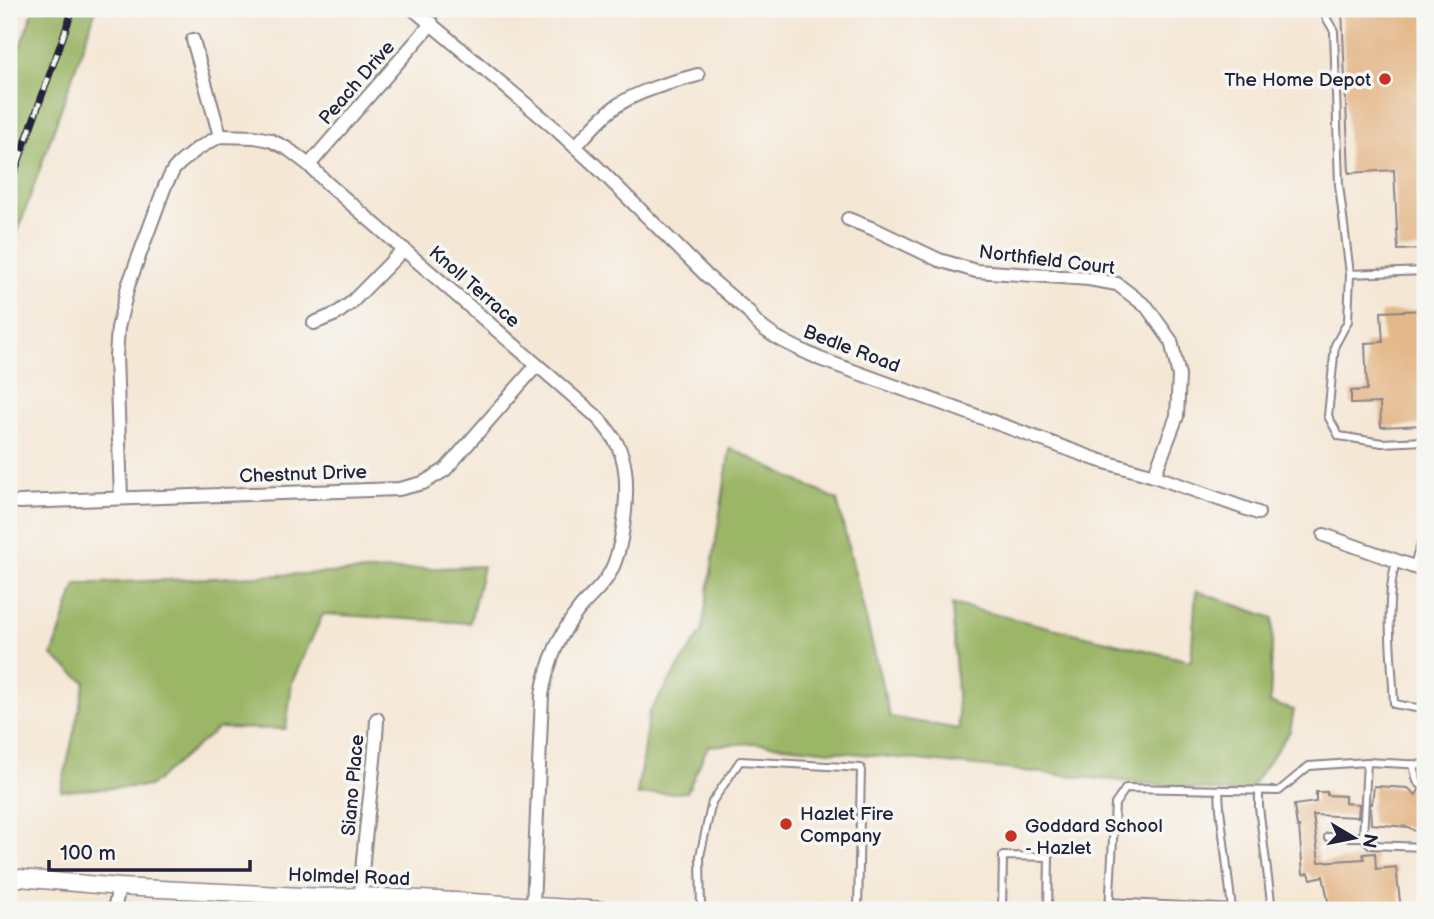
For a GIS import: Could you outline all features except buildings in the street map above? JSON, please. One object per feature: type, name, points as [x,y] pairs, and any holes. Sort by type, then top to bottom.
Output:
[{"type":"main road","name":"Holmdel Road","points":[[9,877],[118,887],[323,897],[362,896],[604,910]]},
{"type":"street","name":"Bedle Road","points":[[414,9],[558,130],[707,276],[749,312],[753,320],[789,344],[820,359],[1098,460],[1154,476],[1258,513]]},
{"type":"street","name":"Peach Drive","points":[[309,165],[432,23]]},
{"type":"street","points":[[121,498],[116,356],[123,304],[174,169],[197,149],[220,136],[193,40]]},
{"type":"street","points":[[575,146],[605,116],[626,100],[698,75]]},
{"type":"street","name":"Knoll Terrace","points":[[220,136],[255,136],[270,140],[288,149],[309,165],[596,416],[616,441],[622,456],[626,485],[615,563],[603,584],[568,625],[544,682],[533,906]]},
{"type":"street","name":"Northfield Court","points":[[848,219],[939,260],[976,271],[1089,279],[1118,284],[1147,307],[1171,341],[1179,376],[1177,416],[1154,476]]},
{"type":"street","points":[[314,323],[336,314],[351,303],[404,248]]},
{"type":"street","name":"Chestnut Drive","points":[[19,502],[399,489],[423,483],[453,463],[537,365]]},
{"type":"street","points":[[1324,535],[1419,569]]},
{"type":"street","name":"Siano Place","points":[[362,896],[377,719]]},
{"type":"street","points":[[114,910],[118,887]]},
{"type":"lane","points":[[1321,9],[1334,31],[1339,185],[1350,274],[1348,321],[1335,345],[1328,416],[1339,436],[1382,443],[1425,441]]},
{"type":"lane","points":[[1350,274],[1425,271]]},
{"type":"lane","points":[[1419,569],[1425,533]]},
{"type":"lane","points":[[1396,561],[1391,580],[1390,623],[1394,704],[1416,708],[1425,706]]},
{"type":"lane","points":[[701,910],[700,856],[712,802],[740,761],[861,768],[858,910]]},
{"type":"lane","points":[[1363,837],[1367,762]]},
{"type":"lane","points":[[1254,910],[1109,906],[1115,804],[1126,788],[1279,791],[1309,766],[1367,762],[1425,765]]},
{"type":"lane","points":[[1413,764],[1417,781],[1422,785]]},
{"type":"lane","points":[[1219,790],[1232,909]]},
{"type":"lane","points":[[1259,791],[1272,910]]},
{"type":"lane","points":[[1328,837],[1363,837],[1371,845],[1425,847]]},
{"type":"lane","points":[[1002,910],[1003,856],[1049,857],[1048,910]]},
{"type":"green space","points":[[34,9],[96,9],[9,257],[9,76]]},
{"type":"green space","points":[[730,448],[837,500],[890,717],[959,729],[952,604],[1191,661],[1196,591],[1273,618],[1270,703],[1294,710],[1290,731],[1246,794],[754,743],[708,746],[687,792],[637,795],[649,713],[702,631]]},
{"type":"green space","points":[[483,566],[470,623],[323,614],[292,682],[286,729],[218,728],[150,786],[61,791],[85,682],[52,656],[76,584]]},
{"type":"railway","points":[[9,188],[73,9]]},
{"type":"place","name":"The Home Depot","points":[[1385,79]]},
{"type":"place","name":"Hazlet Fire Company","points":[[786,824]]},
{"type":"place","name":"Goddard School - Hazlet","points":[[1011,836]]}]
